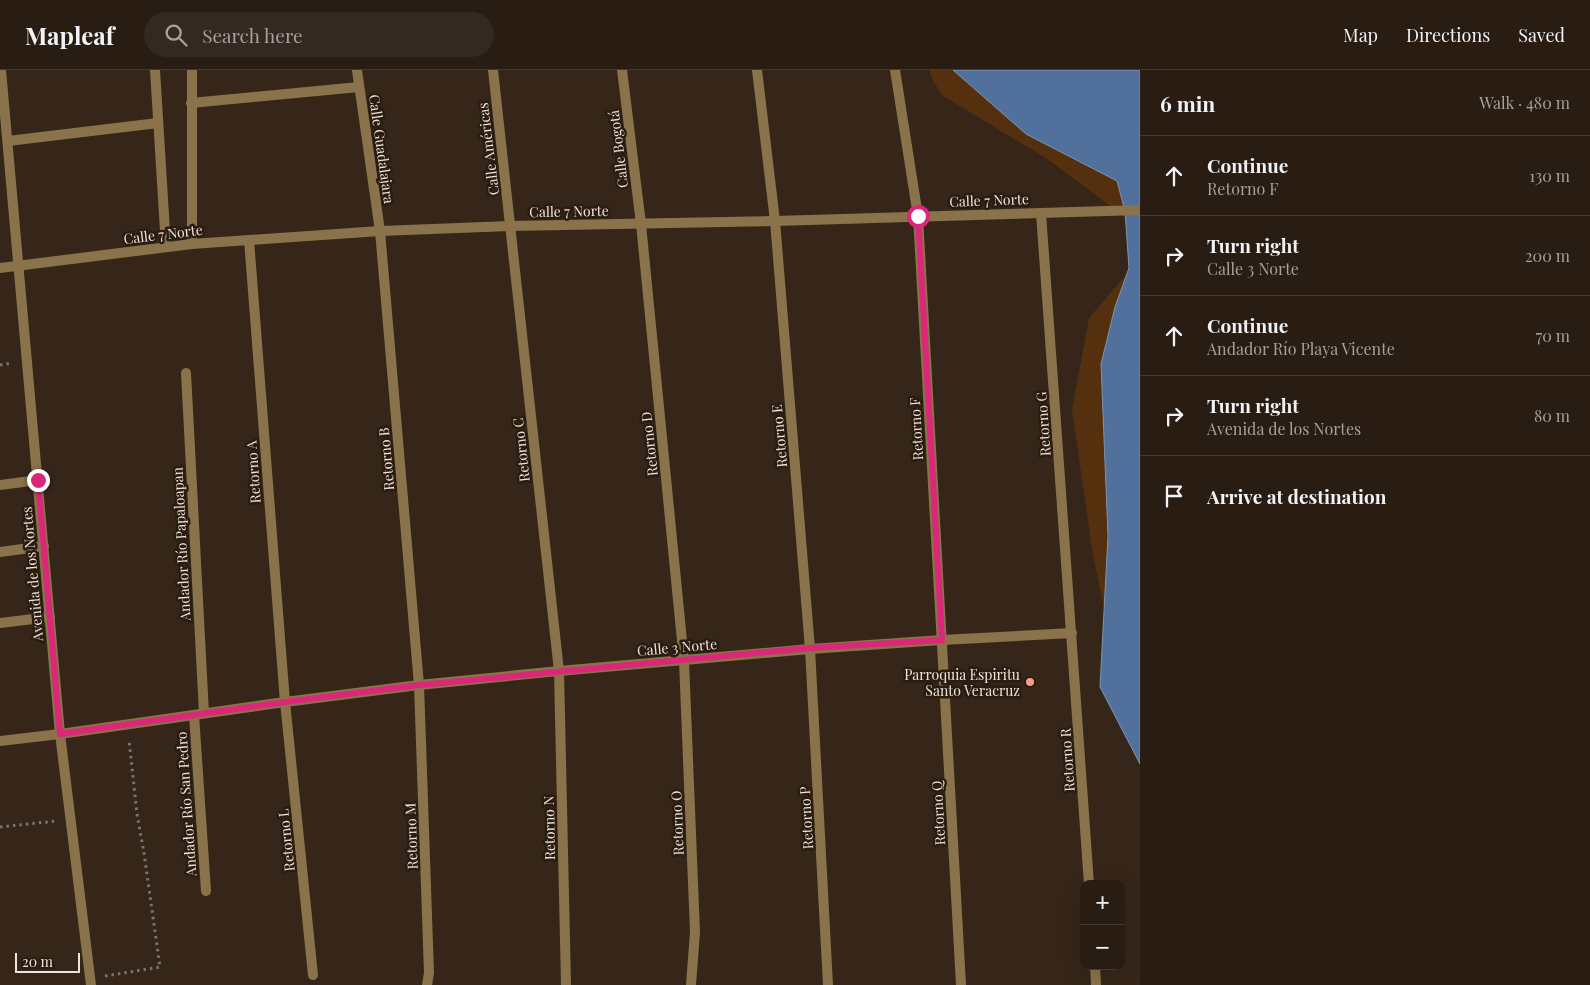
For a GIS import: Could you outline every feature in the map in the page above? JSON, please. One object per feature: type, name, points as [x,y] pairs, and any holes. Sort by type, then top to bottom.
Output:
[{"type":"street","name":"Avenida de los Nortes","points":[[1,70],[60,734],[90,982]]},
{"type":"street","points":[[155,70],[166,247]]},
{"type":"street","points":[[192,70],[192,244]]},
{"type":"street","name":"Calle Guadalajara","points":[[357,70],[380,231]]},
{"type":"street","name":"Calle Américas","points":[[493,70],[511,226]]},
{"type":"street","name":"Calle Bogotá","points":[[622,70],[641,224]]},
{"type":"street","name":"Retorno E","points":[[758,70],[774,221],[810,648]]},
{"type":"street","name":"Retorno F","points":[[895,70],[918,216],[942,640]]},
{"type":"street","points":[[191,103],[359,87]]},
{"type":"street","points":[[8,141],[158,123]]},
{"type":"street","name":"Calle 7 Norte","points":[[0,268],[192,244],[380,231],[1140,210]]},
{"type":"street","name":"Retorno G","points":[[1041,213],[1072,634]]},
{"type":"street","name":"Retorno D","points":[[641,224],[684,661]]},
{"type":"street","name":"Retorno C","points":[[511,226],[559,671]]},
{"type":"street","name":"Retorno B","points":[[380,231],[419,685]]},
{"type":"street","name":"Retorno A","points":[[249,240],[285,702]]},
{"type":"street","name":"Andador Río Papaloapan","points":[[186,373],[199,714]]},
{"type":"street","points":[[0,485],[38,480]]},
{"type":"street","points":[[0,552],[44,546]]},
{"type":"street","points":[[0,623],[50,617]]},
{"type":"street","name":"Calle 3 Norte","points":[[0,740],[60,734],[419,685],[559,671],[810,648],[1072,634]]},
{"type":"street","name":"Retorno R","points":[[1072,634],[1089,880]]},
{"type":"street","name":"Retorno Q","points":[[942,640],[961,985]]},
{"type":"street","name":"Retorno P","points":[[810,648],[828,985]]},
{"type":"street","name":"Retorno O","points":[[684,661],[695,932],[692,985]]},
{"type":"street","name":"Retorno N","points":[[559,671],[566,985]]},
{"type":"street","name":"Retorno M","points":[[419,685],[429,973],[427,985]]},
{"type":"street","name":"Retorno L","points":[[285,702],[313,975]]},
{"type":"street","name":"Andador Río San Pedro","points":[[199,714],[206,891]]},
{"type":"street","points":[[1095,970],[1096,985]]},
{"type":"path","points":[[90,982],[160,967],[137,814],[127,725]]},
{"type":"path","points":[[0,827],[70,819]]},
{"type":"shaded area","points":[[929,70],[1140,70],[1140,213],[1113,208],[1046,158],[943,96],[933,81]]},
{"type":"shaded area","points":[[1140,259],[1128,730],[1092,549],[1072,410],[1089,318]]},
{"type":"water","points":[[953,70],[1140,70],[1140,764],[1100,687],[1108,536],[1101,364],[1115,307],[1129,268],[1125,211],[1117,181],[1026,134]]},
{"type":"place","name":"Parroquia Espiritu Santo Veracruz","points":[[1030,682]]},
{"type":"route","points":[[38,480],[60,734],[419,685],[810,648],[942,640],[918,216]]}]
